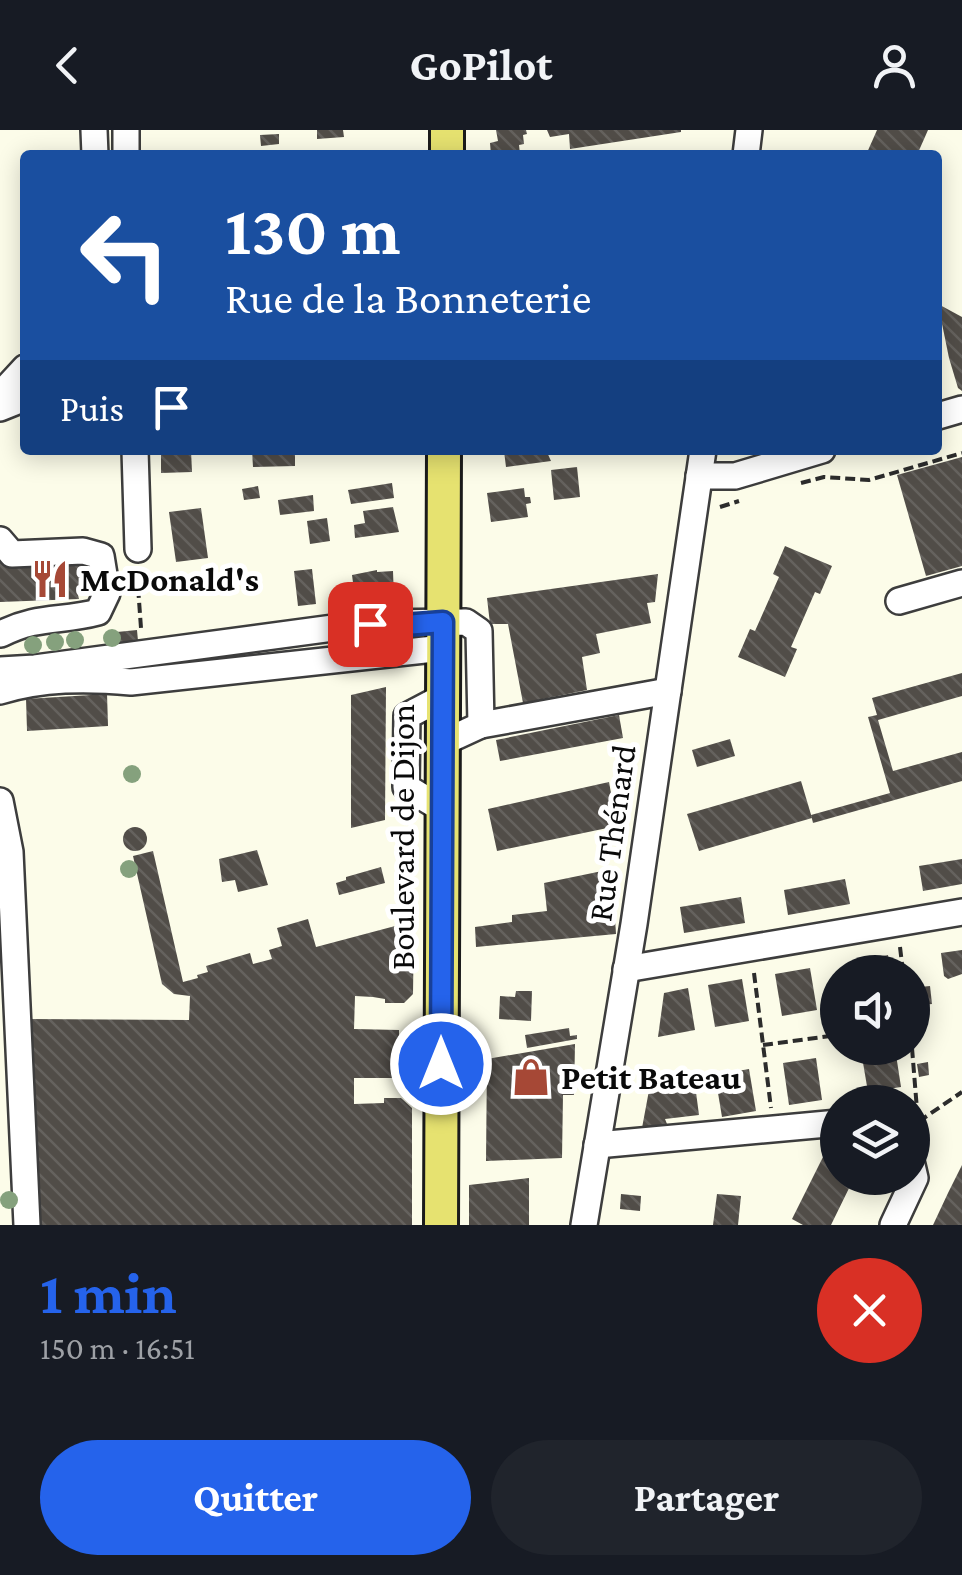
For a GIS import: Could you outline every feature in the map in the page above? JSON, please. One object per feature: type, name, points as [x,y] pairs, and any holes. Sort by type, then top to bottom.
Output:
[{"type":"main road","name":"Boulevard de Dijon","points":[[441,1225],[444,455]]},
{"type":"street","points":[[0,395],[20,373]]},
{"type":"street","points":[[135,455],[138,549]]},
{"type":"street","name":"Rue Thénard","points":[[584,1225],[702,455]]},
{"type":"street","points":[[699,476],[735,476],[805,455]]},
{"type":"street","points":[[0,540],[12,554],[82,551],[101,556],[106,593],[98,612],[26,621],[1,634]]},
{"type":"street","points":[[900,601],[962,583]]},
{"type":"street","points":[[0,692],[40,682],[94,678],[130,682],[443,635],[466,622],[479,631],[481,725]]},
{"type":"street","points":[[0,670],[370,624],[404,625],[443,635]]},
{"type":"street","points":[[442,744],[481,725],[668,691]]},
{"type":"street","points":[[442,810],[406,787],[407,716],[443,697]]},
{"type":"street","points":[[0,802],[10,852],[27,1225]]},
{"type":"street","points":[[626,969],[962,912]]},
{"type":"street","points":[[597,1144],[820,1125]]},
{"type":"street","points":[[893,1225],[907,1195]]},
{"type":"path","points":[[792,486],[824,477],[869,480],[962,452]]},
{"type":"path","points":[[695,509],[706,511],[738,501]]},
{"type":"path","points":[[138,549],[144,653]]},
{"type":"path","points":[[751,950],[773,1127]]},
{"type":"path","points":[[763,1045],[820,1037]]},
{"type":"path","points":[[930,1114],[962,1092]]},
{"type":"building","points":[[317,130],[343,130],[344,137],[317,139]]},
{"type":"building","points":[[496,130],[526,130],[520,150],[491,150],[490,143],[498,141]]},
{"type":"building","points":[[547,130],[681,132],[570,149],[569,134],[550,137]]},
{"type":"building","points":[[877,130],[928,130],[919,150],[868,150]]},
{"type":"building","points":[[279,134],[279,144],[261,146],[260,135]]},
{"type":"building","points":[[942,306],[962,317],[962,391],[949,358]]},
{"type":"building","points":[[161,455],[191,455],[192,472],[161,473]]},
{"type":"building","points":[[252,455],[295,455],[295,466],[253,467]]},
{"type":"building","points":[[504,455],[548,455],[551,461],[506,467]]},
{"type":"building","points":[[962,457],[962,566],[926,576],[897,475]]},
{"type":"building","points":[[577,467],[580,497],[554,500],[551,470]]},
{"type":"building","points":[[392,483],[394,498],[351,504],[348,490]]},
{"type":"building","points":[[258,486],[260,498],[244,500],[242,489]]},
{"type":"building","points":[[524,488],[531,503],[526,504],[528,517],[491,522],[487,493]]},
{"type":"building","points":[[313,495],[314,511],[280,515],[278,500]]},
{"type":"building","points":[[393,507],[399,532],[355,538],[354,525],[365,523],[363,511]]},
{"type":"building","points":[[201,508],[208,558],[176,562],[169,512]]},
{"type":"building","points":[[327,518],[330,541],[310,544],[307,521]]},
{"type":"building","points":[[785,546],[832,566],[820,594],[815,592],[791,647],[797,649],[785,677],[738,657],[750,629],[755,631],[779,577],[773,574]]},
{"type":"building","name":"McDonald's","points":[[92,558],[93,595],[0,602],[0,559]]},
{"type":"building","points":[[312,569],[316,604],[298,606],[294,571]]},
{"type":"building","points":[[393,571],[394,600],[356,605],[352,575]]},
{"type":"building","points":[[658,574],[655,602],[647,603],[651,623],[596,634],[600,653],[582,657],[587,690],[523,703],[508,624],[490,624],[487,598]]},
{"type":"building","points":[[137,630],[138,641],[118,644],[117,632]]},
{"type":"building","points":[[962,673],[962,696],[878,720],[893,771],[962,752],[962,781],[813,823],[811,815],[890,793],[868,717],[877,715],[872,698]]},
{"type":"building","points":[[386,687],[385,820],[351,828],[351,695]]},
{"type":"building","points":[[107,694],[108,726],[27,731],[26,699]]},
{"type":"building","points":[[619,715],[623,738],[500,761],[496,740]]},
{"type":"building","points":[[730,739],[735,756],[697,767],[692,750]]},
{"type":"building","points":[[801,781],[812,818],[699,851],[687,814]]},
{"type":"building","points":[[609,782],[617,826],[497,851],[488,809]]},
{"type":"building","points":[[135,827],[147,839],[135,851],[123,839]]},
{"type":"building","points":[[257,850],[268,885],[238,892],[235,880],[222,882],[219,859]]},
{"type":"building","points":[[153,851],[183,982],[208,972],[206,966],[250,953],[253,964],[272,959],[269,950],[282,946],[277,928],[308,919],[316,947],[414,921],[413,994],[404,1003],[355,996],[354,1029],[399,1030],[399,1078],[354,1078],[354,1104],[401,1098],[412,1108],[412,1225],[38,1225],[27,1019],[189,1020],[190,996],[174,994],[162,984],[133,856]]},
{"type":"building","points":[[962,859],[962,884],[923,891],[919,866]]},
{"type":"building","points":[[381,867],[385,883],[339,895],[336,883]]},
{"type":"building","points":[[612,869],[616,934],[476,947],[475,927],[512,922],[512,915],[547,911],[544,883]]},
{"type":"building","points":[[845,879],[850,904],[788,915],[784,890]]},
{"type":"building","points":[[741,897],[745,923],[684,933],[680,907]]},
{"type":"building","points":[[962,950],[962,974],[948,979],[944,976],[941,953]]},
{"type":"building","points":[[810,968],[817,1010],[782,1016],[775,974]]},
{"type":"building","points":[[742,979],[749,1021],[715,1027],[708,985]]},
{"type":"building","points":[[688,988],[695,1030],[658,1037],[664,993]]},
{"type":"building","points":[[516,991],[532,991],[531,1021],[499,1019],[500,996],[515,997]]},
{"type":"building","points":[[569,1028],[570,1036],[577,1035],[577,1039],[527,1048],[525,1035]]},
{"type":"building","name":"Petit Bateau","points":[[575,1044],[574,1095],[563,1095],[562,1158],[486,1161],[487,1059]]},
{"type":"building","points":[[816,1058],[820,1100],[789,1105],[783,1063]]},
{"type":"building","points":[[863,1065],[898,1065],[901,1085],[867,1085]]},
{"type":"building","points":[[917,1065],[928,1065],[929,1075],[919,1077]]},
{"type":"building","points":[[749,1069],[756,1111],[722,1117],[715,1075]]},
{"type":"building","points":[[694,1077],[699,1115],[665,1119],[667,1124],[642,1128],[650,1085]]},
{"type":"building","points":[[820,1163],[820,1195],[846,1195],[831,1225],[803,1225],[792,1219]]},
{"type":"building","points":[[962,1165],[962,1225],[933,1225],[948,1193]]},
{"type":"building","points":[[529,1178],[529,1225],[469,1225],[469,1185]]},
{"type":"building","points":[[621,1194],[641,1196],[640,1211],[620,1209]]},
{"type":"building","points":[[717,1194],[741,1196],[738,1225],[713,1225]]},
{"type":"place","name":"McDonald's","points":[[50,579]]},
{"type":"place","name":"Petit Bateau","points":[[531,1077]]},
{"type":"route","points":[[370,624],[443,622],[441,1064]]}]
